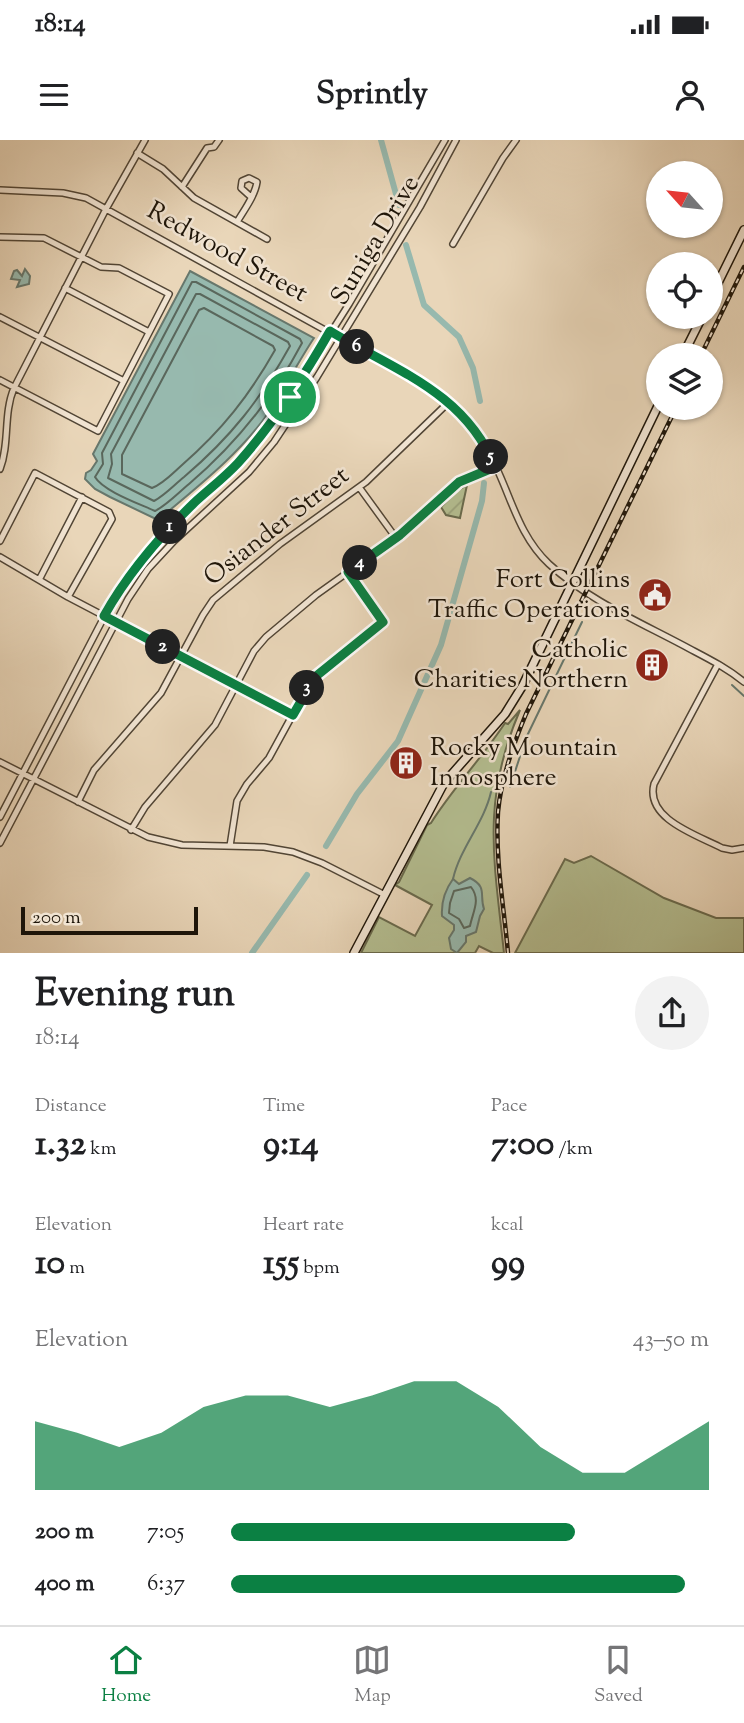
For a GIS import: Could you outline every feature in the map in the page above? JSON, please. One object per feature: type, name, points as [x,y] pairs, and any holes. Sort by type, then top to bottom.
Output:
[{"type":"main road","points":[[723,273],[744,230]]},
{"type":"main road","points":[[354,953],[444,783],[513,702],[651,420]]},
{"type":"street","points":[[0,469],[4,459],[6,411],[14,388],[80,258],[145,140]]},
{"type":"street","points":[[182,187],[207,148],[205,140]]},
{"type":"street","points":[[207,148],[215,147],[219,140]]},
{"type":"street","name":"Suniga Drive","points":[[0,817],[116,594],[138,563],[194,503],[236,465],[268,428],[349,304],[445,140]]},
{"type":"street","name":"Suniga Drive","points":[[0,842],[115,622],[148,569],[174,541],[249,472],[274,442],[341,338],[456,140]]},
{"type":"street","points":[[453,244],[516,140]]},
{"type":"street","points":[[137,153],[163,169],[194,198],[267,239]]},
{"type":"street","name":"Redwood Street","points":[[0,190],[64,193],[86,198],[330,331],[449,401],[474,429],[530,543],[548,563],[586,593],[718,664],[744,682]]},
{"type":"street","points":[[237,222],[251,197]]},
{"type":"street","points":[[0,237],[44,239],[102,267],[119,268],[169,294],[98,431],[0,380]]},
{"type":"street","points":[[65,288],[149,332]]},
{"type":"street","points":[[0,317],[124,381]]},
{"type":"street","name":"Osiander Street","points":[[78,802],[94,770],[161,692],[214,600],[280,544],[359,487],[406,445],[449,401]]},
{"type":"street","points":[[131,830],[145,807],[215,725],[260,643],[316,595],[396,538],[459,482],[495,467]]},
{"type":"street","points":[[0,541],[35,473],[109,512],[112,519],[108,528],[88,558],[68,597]]},
{"type":"street","points":[[359,487],[396,538]]},
{"type":"street","points":[[39,580],[82,497]]},
{"type":"street","points":[[0,557],[68,597],[293,715]]},
{"type":"street","points":[[230,846],[237,801],[247,784],[269,758],[315,677],[383,622],[348,572]]},
{"type":"street","points":[[718,664],[654,784],[652,798],[659,813],[673,822],[722,848],[744,848]]},
{"type":"street","points":[[0,762],[148,837],[182,845],[264,846],[301,854],[385,895]]},
{"type":"green space","points":[[467,485],[460,518],[446,515],[441,507]]},
{"type":"green space","points":[[520,710],[508,743],[495,802],[494,859],[504,953],[493,953],[479,946],[475,953],[361,953],[379,917],[415,936],[432,905],[395,885],[399,882],[427,825],[505,723],[508,724]]},
{"type":"green space","points":[[591,856],[664,898],[716,918],[744,918],[744,953],[515,953],[565,859],[574,863]]},
{"type":"water","points":[[25,269],[30,276],[29,284],[17,287],[20,280],[11,279],[14,271],[17,270],[22,276]]},
{"type":"water","points":[[190,271],[314,338],[258,427],[217,469],[158,520],[95,489],[85,479],[86,473],[97,461],[93,454]]},
{"type":"water","points":[[470,878],[481,888],[484,909],[476,932],[466,936],[466,942],[457,953],[451,949],[449,938],[454,925],[442,916],[443,901],[453,879],[459,884]]},
{"type":"waterway","points":[[381,140],[399,205]]},
{"type":"waterway","points":[[406,245],[424,305],[459,337],[473,368],[480,401]]},
{"type":"waterway","points":[[326,846],[357,794],[398,741],[441,645],[482,501],[484,483]]},
{"type":"waterway","points":[[510,787],[526,738],[582,622]]},
{"type":"waterway","points":[[732,685],[744,696]]},
{"type":"waterway","points":[[453,879],[491,792]]},
{"type":"waterway","points":[[252,953],[307,875]]},
{"type":"railway","points":[[707,343],[744,267]]},
{"type":"railway","points":[[508,953],[497,830],[508,762],[526,714],[670,420]]},
{"type":"place","name":"Fort Collins Traffic Operations","points":[[655,595]]},
{"type":"place","name":"Catholic Charities Northern","points":[[652,665]]},
{"type":"place","name":"Rocky Mountain Innosphere","points":[[406,763]]},
{"type":"route","points":[[330,331],[449,401],[474,429],[495,467],[459,482],[400,535],[348,572],[383,622],[315,677],[293,715],[104,616],[138,563],[194,503],[236,465],[290,397],[330,331]]}]
